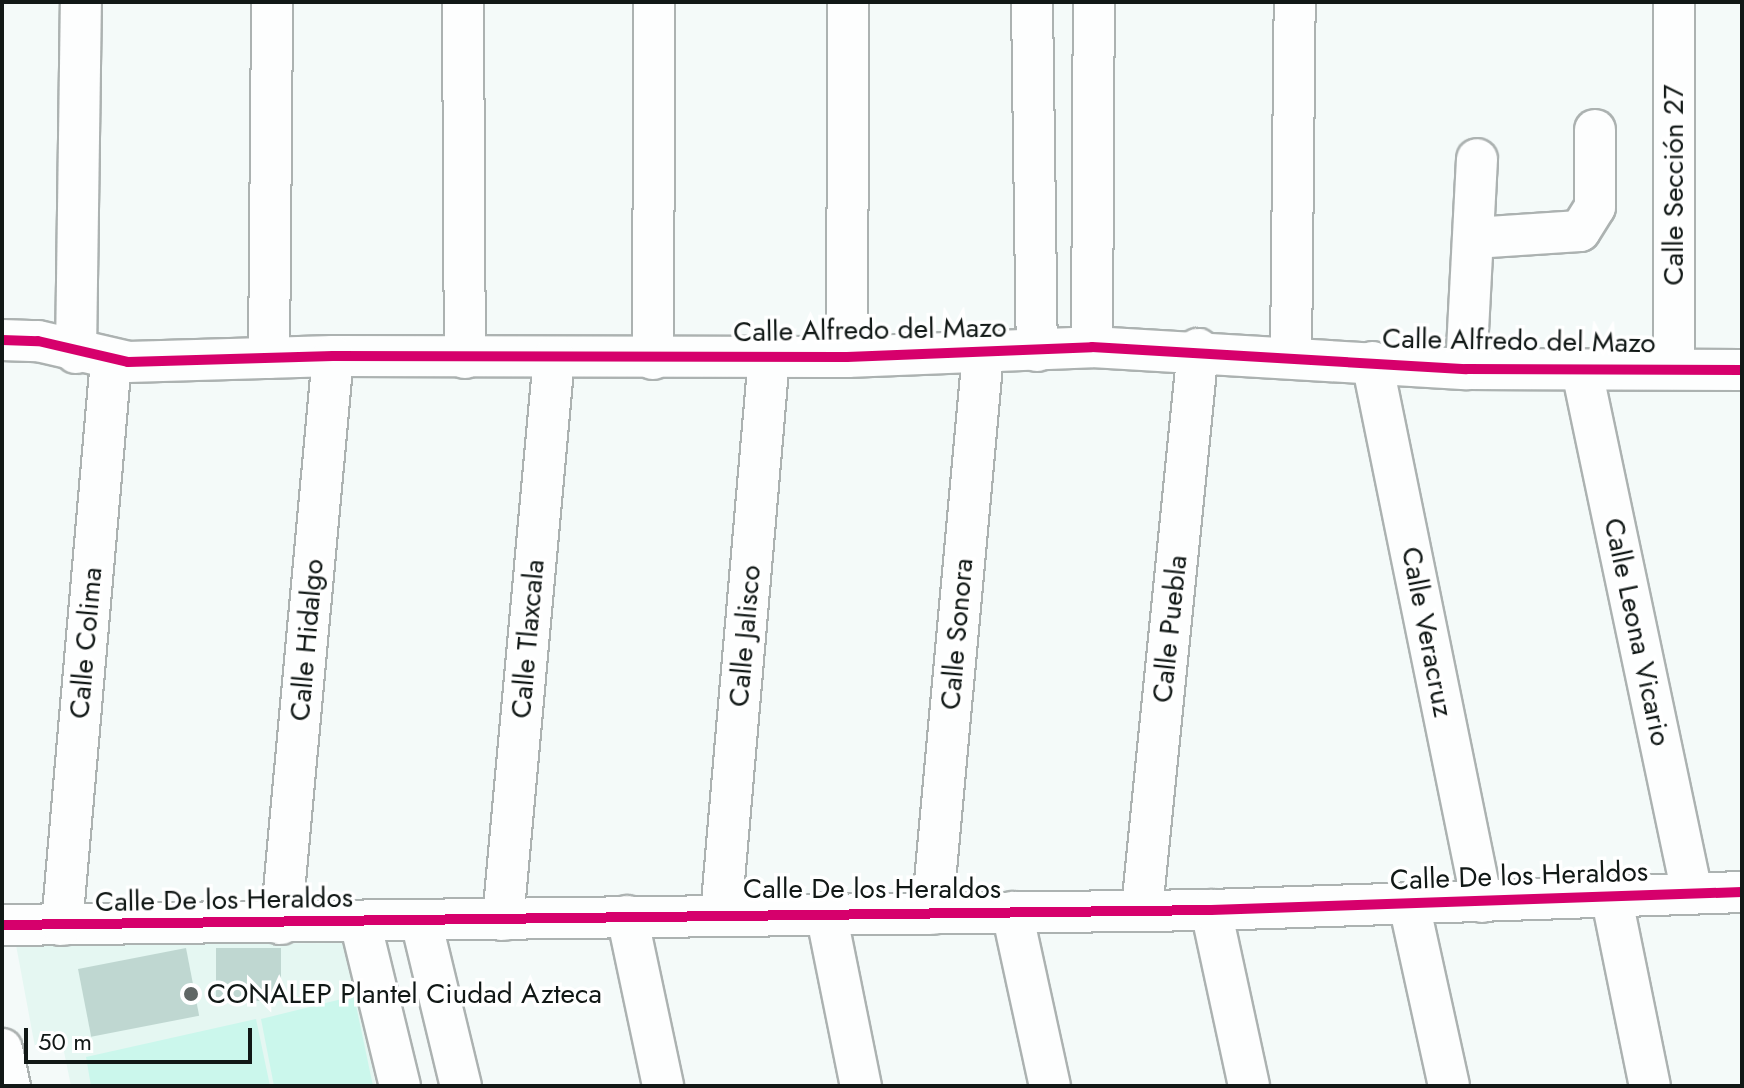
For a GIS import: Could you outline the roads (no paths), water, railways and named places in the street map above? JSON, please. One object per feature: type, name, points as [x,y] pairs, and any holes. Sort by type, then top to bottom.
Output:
[{"type":"street","name":"Calle Colima","points":[[62,925],[94,357],[81,2]]},
{"type":"street","points":[[269,358],[272,2]]},
{"type":"street","points":[[463,2],[465,358]]},
{"type":"street","points":[[653,359],[654,2]]},
{"type":"street","points":[[847,357],[848,2]]},
{"type":"street","points":[[1032,2],[1037,351]]},
{"type":"street","points":[[1092,347],[1094,2]]},
{"type":"street","points":[[1291,357],[1295,2]]},
{"type":"street","name":"Calle Sección 27","points":[[1674,2],[1674,369]]},
{"type":"street","points":[[1474,238],[1580,231],[1595,207],[1595,130]]},
{"type":"street","points":[[1466,369],[1477,159]]},
{"type":"street","name":"Calle Alfredo del Mazo","points":[[2,340],[38,341],[94,357],[653,359],[983,354],[1092,347],[1198,349],[1466,369],[1742,370]]},
{"type":"street","name":"Calle Puebla","points":[[1142,909],[1198,349]]},
{"type":"street","name":"Calle Sonora","points":[[932,914],[983,354]]},
{"type":"street","name":"Calle Hidalgo","points":[[281,924],[333,356]]},
{"type":"street","name":"Calle Tlaxcala","points":[[503,920],[554,357]]},
{"type":"street","name":"Calle Jalisco","points":[[721,915],[769,357]]},
{"type":"street","name":"Calle Veracruz","points":[[1372,362],[1482,902]]},
{"type":"street","name":"Calle Leona Vicario","points":[[1582,371],[1692,893]]},
{"type":"street","name":"Calle De los Heraldos","points":[[2,925],[281,924],[826,913],[1211,910],[1742,892]]},
{"type":"street","points":[[1611,895],[1650,1086]]},
{"type":"street","points":[[1409,904],[1449,1086]]},
{"type":"street","points":[[1211,910],[1249,1086]]},
{"type":"street","points":[[1012,912],[1050,1086]]},
{"type":"street","points":[[826,913],[861,1086]]},
{"type":"street","points":[[627,916],[663,1086]]},
{"type":"street","points":[[421,921],[461,1086]]},
{"type":"street","points":[[360,922],[400,1086]]},
{"type":"street","points":[[2,1049],[10,1086]]},
{"type":"place","name":"CONALEP Plantel Ciudad Azteca","points":[[191,994]]}]
